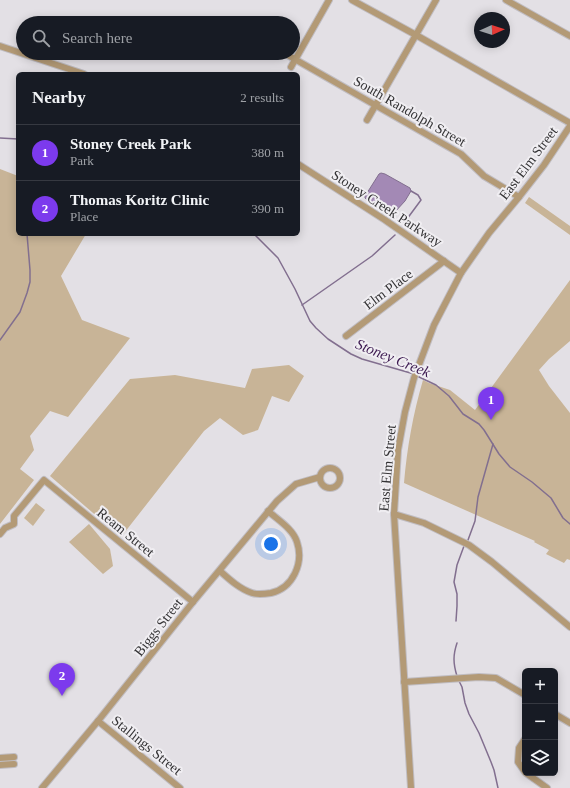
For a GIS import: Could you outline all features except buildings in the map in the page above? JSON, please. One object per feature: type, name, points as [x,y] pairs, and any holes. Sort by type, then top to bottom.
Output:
[{"type":"street","points":[[300,53],[329,0]]},
{"type":"street","points":[[352,0],[416,35],[570,124]]},
{"type":"street","points":[[367,120],[436,0]]},
{"type":"street","points":[[506,0],[570,36]]},
{"type":"street","points":[[0,46],[16,51]]},
{"type":"street","points":[[42,60],[78,72]]},
{"type":"street","points":[[291,67],[296,60]]},
{"type":"street","name":"South Randolph Street","points":[[296,60],[462,154],[484,176],[519,197]]},
{"type":"street","name":"East Elm Street","points":[[411,788],[394,514],[398,450],[405,412],[414,378],[434,325],[461,273],[489,233],[544,165],[570,124]]},
{"type":"street","name":"Stoney Creek Parkway","points":[[300,165],[385,220],[461,273]]},
{"type":"street","name":"Elm Place","points":[[346,336],[444,261]]},
{"type":"street","name":"Biggs Street","points":[[42,788],[268,511],[296,484],[320,477]]},
{"type":"street","name":"Ream Street","points":[[0,534],[5,528],[14,524],[14,516],[44,480],[194,602]]},
{"type":"street","points":[[220,571],[243,590],[254,594],[265,594],[276,591],[286,585],[293,577],[298,566],[299,554],[297,541],[290,531],[268,511]]},
{"type":"street","points":[[394,514],[424,522],[469,545],[492,562],[570,627]]},
{"type":"street","points":[[404,682],[479,677],[496,678],[522,693]]},
{"type":"street","points":[[558,716],[570,723]]},
{"type":"street","name":"Stallings Street","points":[[98,721],[180,788]]},
{"type":"street","points":[[522,744],[519,748],[518,762],[522,768]]},
{"type":"street","points":[[0,758],[14,757]]},
{"type":"street","points":[[0,765],[14,764]]},
{"type":"street","points":[[530,776],[547,788]]},
{"type":"shaded area","points":[[0,169],[16,175],[16,236],[85,236],[61,276],[82,320],[130,338],[68,417],[50,411],[30,436],[34,450],[20,469],[34,480],[0,524]]},
{"type":"shaded area","points":[[381,173],[410,188],[411,191],[405,201],[394,213],[379,208],[365,198],[365,195]]},
{"type":"shaded area","points":[[529,197],[570,226],[570,235],[525,203]]},
{"type":"shaded area","points":[[570,280],[570,341],[549,359],[539,370],[549,386],[570,413],[570,560],[567,559],[564,563],[546,554],[549,550],[534,542],[535,541],[404,483],[411,431],[423,380],[450,390],[475,410]]},
{"type":"shaded area","points":[[289,365],[304,376],[289,402],[272,396],[258,430],[243,435],[220,418],[204,431],[121,537],[50,476],[130,379],[175,375],[245,388],[252,369]]},
{"type":"shaded area","points":[[36,503],[45,510],[33,526],[24,518]]},
{"type":"shaded area","points":[[89,524],[110,549],[113,566],[103,574],[69,542]]},
{"type":"waterway","name":"Stoney Creek","points":[[0,138],[16,139]]},
{"type":"waterway","points":[[404,223],[421,200],[418,195],[411,191]]},
{"type":"waterway","points":[[302,305],[372,256],[395,235]]},
{"type":"waterway","points":[[0,340],[20,312],[30,282],[27,236]]},
{"type":"waterway","name":"Stoney Creek","points":[[256,236],[278,258],[310,321],[328,339],[351,354],[362,359],[414,374]]},
{"type":"waterway","name":"Stoney Creek","points":[[417,376],[436,385],[449,396],[463,414],[479,424],[499,454],[510,467],[532,482],[551,498],[563,518],[570,524]]},
{"type":"waterway","points":[[468,540],[475,521],[478,497],[493,444]]},
{"type":"waterway","points":[[456,621],[457,594],[454,582],[457,565],[464,546]]},
{"type":"waterway","points":[[457,643],[454,659],[457,676]]},
{"type":"waterway","points":[[458,679],[462,687],[469,714],[479,733],[494,770],[498,788]]},
{"type":"place","name":"Stoney Creek Park","points":[[491,420]]},
{"type":"place","name":"Thomas Koritz Clinic","points":[[62,696]]}]
